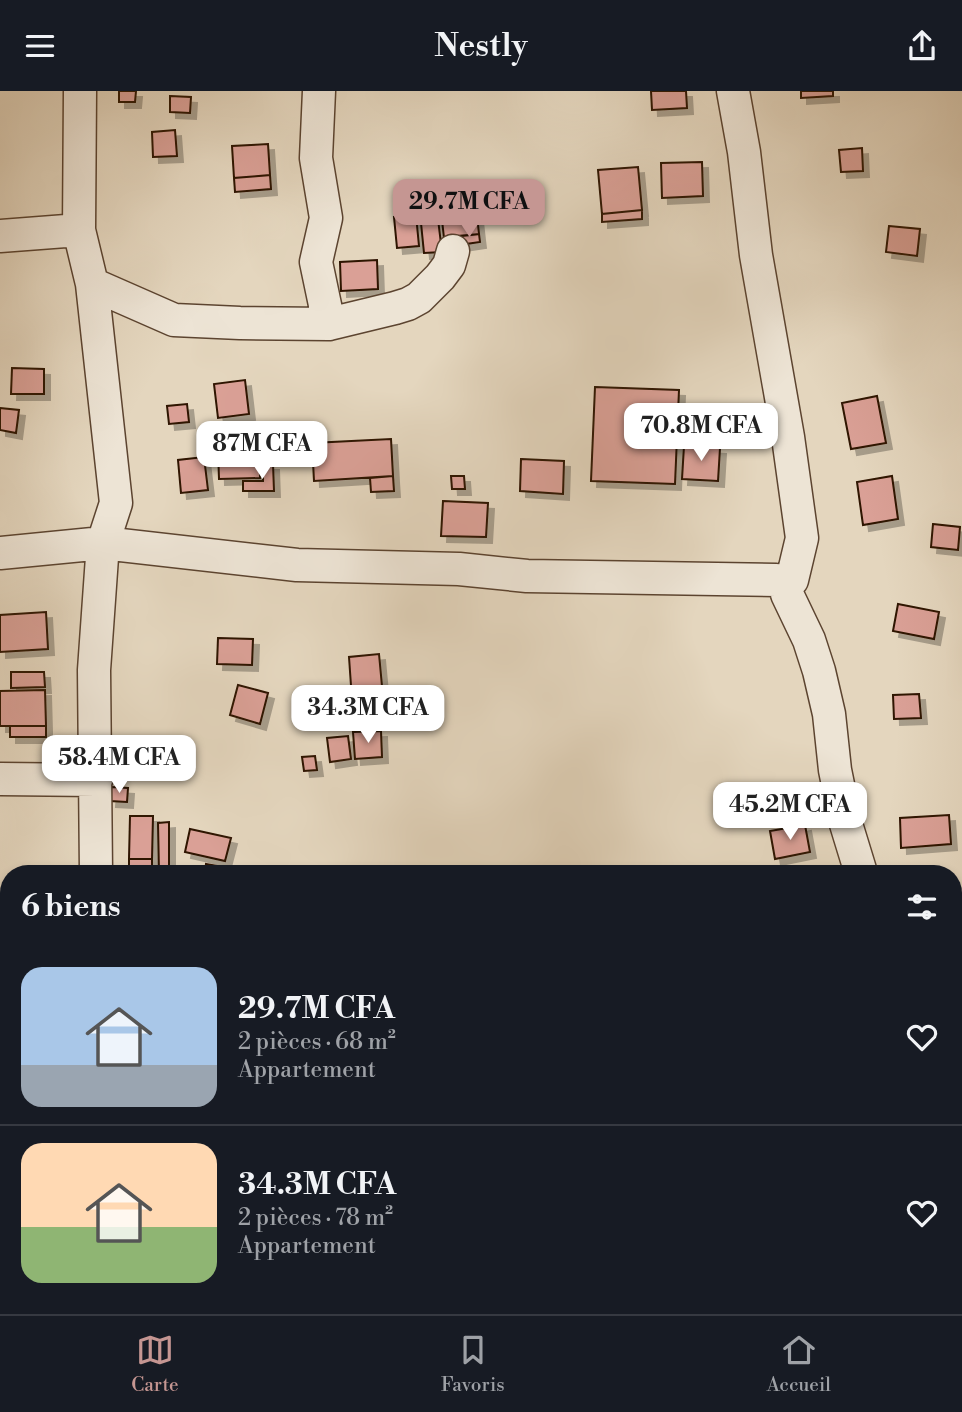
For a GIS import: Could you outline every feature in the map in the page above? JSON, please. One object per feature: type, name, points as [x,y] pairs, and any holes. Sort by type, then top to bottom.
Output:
[{"type":"street","points":[[80,91],[79,230],[92,284],[116,503],[103,544],[94,670],[96,865]]},
{"type":"street","points":[[319,91],[316,158],[326,218],[316,263],[329,324]]},
{"type":"street","points":[[733,91],[744,152],[756,255],[788,437],[802,538],[785,585],[819,671],[829,714],[846,824],[859,865]]},
{"type":"street","points":[[0,236],[79,230]]},
{"type":"street","points":[[92,284],[174,320],[329,324],[395,308],[419,298],[449,265],[453,251]]},
{"type":"street","points":[[0,553],[103,544],[297,565],[459,569],[527,576],[785,585]]},
{"type":"street","points":[[0,779],[96,780]]},
{"type":"building","points":[[119,91],[136,91],[135,102],[119,102]]},
{"type":"building","points":[[651,91],[686,91],[687,108],[652,110]]},
{"type":"building","points":[[801,91],[833,91],[833,96],[801,98]]},
{"type":"building","points":[[170,96],[191,97],[190,113],[170,112]]},
{"type":"building","points":[[175,130],[177,156],[153,157],[152,132]]},
{"type":"building","points":[[268,144],[270,175],[234,178],[232,146]]},
{"type":"building","points":[[862,148],[863,171],[841,172],[839,150]]},
{"type":"building","points":[[702,162],[703,196],[662,198],[661,163]]},
{"type":"building","points":[[638,167],[642,210],[602,214],[598,170]]},
{"type":"building","points":[[270,175],[271,189],[235,192],[234,178]]},
{"type":"building","points":[[476,207],[479,234],[444,238],[441,211]]},
{"type":"building","points":[[642,210],[642,219],[602,222],[602,214]]},
{"type":"building","points":[[437,211],[442,252],[424,253],[420,213]]},
{"type":"building","points":[[416,215],[419,246],[397,248],[394,217]]},
{"type":"building","points":[[889,226],[920,229],[917,256],[886,252]]},
{"type":"building","points":[[479,234],[480,242],[459,245],[458,236]]},
{"type":"building","points":[[377,260],[378,289],[341,291],[340,262]]},
{"type":"building","points":[[12,368],[44,369],[44,394],[11,394]]},
{"type":"building","points":[[245,380],[249,414],[218,418],[214,384]]},
{"type":"building","points":[[595,387],[679,390],[675,484],[591,481]]},
{"type":"building","points":[[877,396],[886,443],[851,449],[842,403]]},
{"type":"building","points":[[187,404],[189,422],[169,424],[167,406]]},
{"type":"building","points":[[0,408],[19,410],[16,433],[0,430]]},
{"type":"building","points":[[391,439],[393,476],[314,481],[312,443]]},
{"type":"building","points":[[684,446],[720,448],[718,481],[682,479]]},
{"type":"building","points":[[260,448],[260,478],[219,479],[218,449]]},
{"type":"building","points":[[204,457],[208,490],[181,493],[178,460]]},
{"type":"building","points":[[521,459],[564,461],[563,494],[520,491]]},
{"type":"building","points":[[263,464],[273,464],[274,491],[243,491],[243,481],[263,481]]},
{"type":"building","points":[[393,476],[394,491],[371,492],[370,478]]},
{"type":"building","points":[[451,476],[464,476],[465,489],[452,489]]},
{"type":"building","points":[[892,476],[898,519],[863,525],[857,482]]},
{"type":"building","points":[[443,501],[488,503],[486,537],[441,536]]},
{"type":"building","points":[[933,524],[960,527],[958,550],[931,547]]},
{"type":"building","points":[[898,604],[939,612],[934,639],[893,631]]},
{"type":"building","points":[[46,612],[48,649],[0,652],[0,615]]},
{"type":"building","points":[[218,638],[253,639],[252,665],[217,664]]},
{"type":"building","points":[[379,654],[383,697],[352,700],[349,657]]},
{"type":"building","points":[[11,672],[44,672],[45,687],[11,688]]},
{"type":"building","points":[[238,685],[268,693],[260,724],[230,715]]},
{"type":"building","points":[[45,690],[46,726],[0,726],[0,691]]},
{"type":"building","points":[[919,694],[921,718],[894,719],[893,695]]},
{"type":"building","points":[[10,726],[46,726],[46,737],[10,737]]},
{"type":"building","points":[[381,731],[382,757],[355,759],[353,732]]},
{"type":"building","points":[[348,736],[351,759],[330,762],[327,738]]},
{"type":"building","points":[[315,756],[317,770],[304,771],[302,757]]},
{"type":"building","points":[[111,787],[128,788],[127,802],[110,801]]},
{"type":"building","points":[[949,815],[951,844],[901,848],[900,818]]},
{"type":"building","points":[[130,816],[153,816],[152,859],[129,859]]},
{"type":"building","points":[[169,822],[169,865],[159,865],[158,823]]},
{"type":"building","points":[[805,825],[810,852],[775,859],[770,831]]},
{"type":"building","points":[[190,829],[231,838],[225,861],[185,852]]},
{"type":"building","points":[[129,859],[152,859],[152,865],[129,865]]}]
